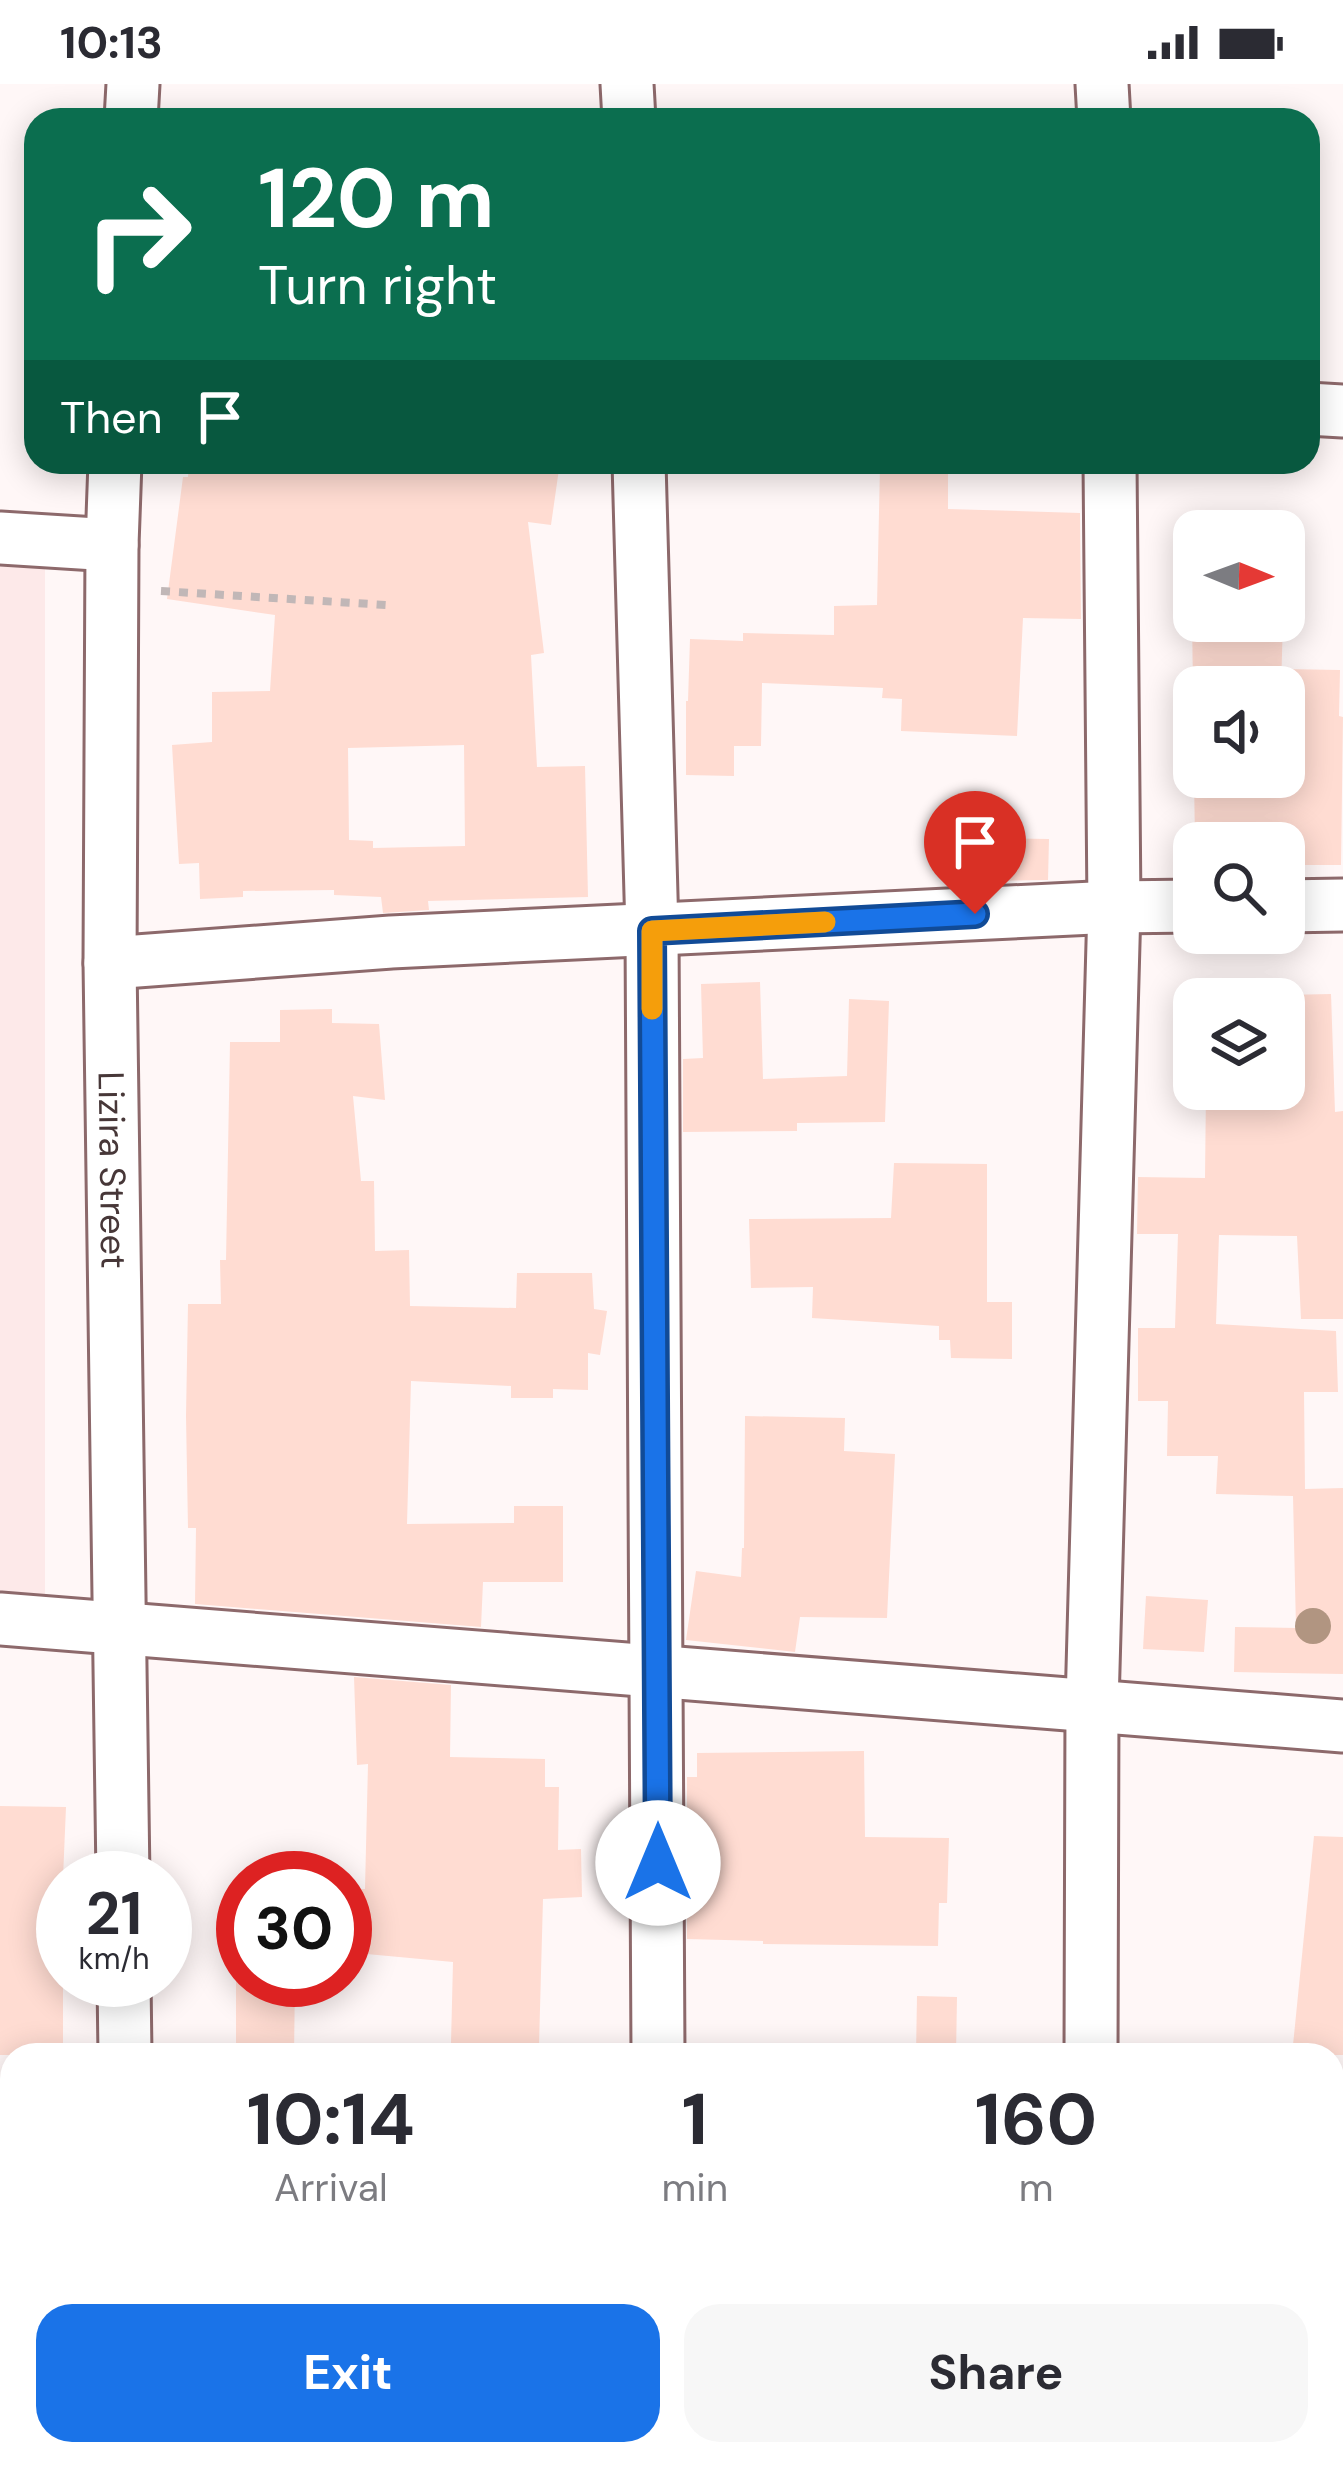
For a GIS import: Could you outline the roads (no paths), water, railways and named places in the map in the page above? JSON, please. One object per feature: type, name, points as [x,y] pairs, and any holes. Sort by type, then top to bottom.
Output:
[{"type":"street","name":"Lizira Street","points":[[115,474],[110,963],[123,1851]]},
{"type":"street","points":[[639,474],[652,931],[658,2043]]},
{"type":"street","points":[[1091,2043],[1092,1705],[1114,907],[1110,474]]},
{"type":"street","points":[[0,538],[112,567]]},
{"type":"street","points":[[1305,906],[1343,905]]},
{"type":"street","points":[[110,963],[391,942],[1173,907]]},
{"type":"street","points":[[0,1619],[1343,1726]]},
{"type":"street","points":[[124,2007],[125,2043]]}]
